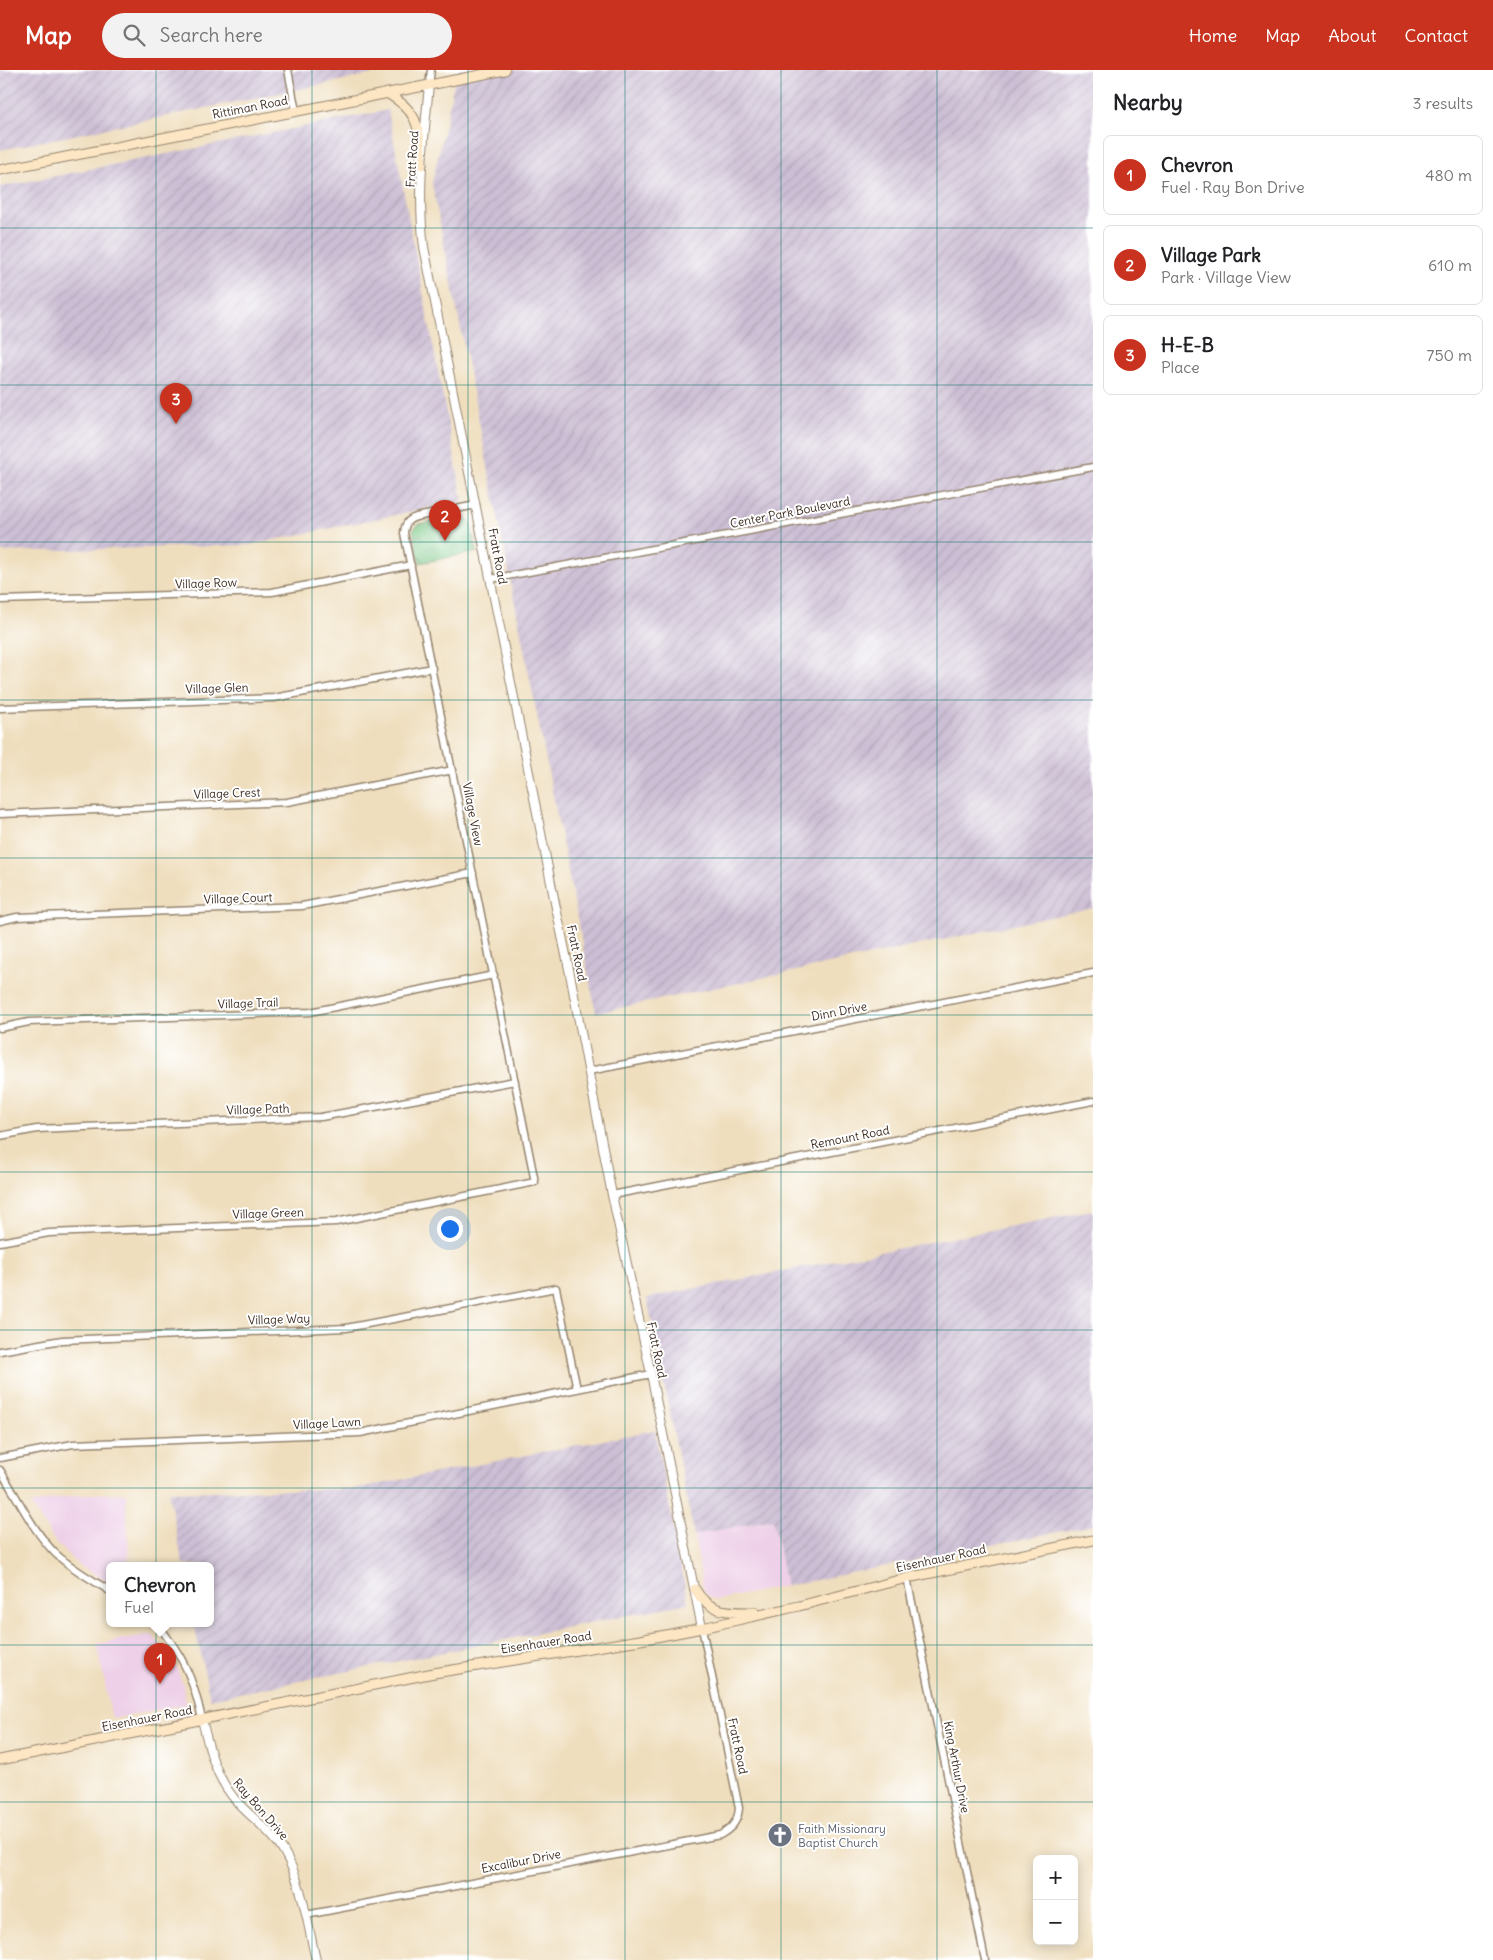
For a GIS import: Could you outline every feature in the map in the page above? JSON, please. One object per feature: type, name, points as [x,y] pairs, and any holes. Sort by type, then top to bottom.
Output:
[{"type":"main road","points":[[466,70],[475,76]]},
{"type":"main road","name":"Rittiman Road","points":[[0,170],[505,70]]},
{"type":"main road","points":[[387,93],[400,101],[414,114],[418,126],[422,165]]},
{"type":"main road","name":"Eisenhauer Road","points":[[0,1760],[442,1672],[702,1628],[907,1578],[1093,1540]]},
{"type":"main road","points":[[695,1590],[704,1602],[720,1611],[778,1611]]},
{"type":"street","points":[[288,70],[296,111]]},
{"type":"street","points":[[429,85],[431,70]]},
{"type":"street","name":"Fratt Road","points":[[429,85],[420,210],[424,247],[589,1071],[612,1195],[652,1374],[737,1794],[739,1808],[736,1822]]},
{"type":"street","name":"Center Park Boulevard","points":[[491,579],[1093,467]]},
{"type":"street","name":"Village View","points":[[476,505],[408,520],[405,525],[404,534],[535,1182]]},
{"type":"street","name":"Village Row","points":[[0,600],[265,593],[411,565]]},
{"type":"street","name":"Village Glen","points":[[0,708],[274,698],[432,668]]},
{"type":"street","name":"Village Crest","points":[[0,814],[287,802],[453,770]]},
{"type":"street","name":"Village Court","points":[[0,921],[17,917],[302,906],[473,874]]},
{"type":"street","name":"Dinn Drive","points":[[589,1071],[1093,973]]},
{"type":"street","name":"Village Trail","points":[[0,1028],[29,1022],[310,1012],[494,975]]},
{"type":"street","name":"Village Path","points":[[0,1136],[37,1129],[321,1117],[515,1081]]},
{"type":"street","name":"Remount Road","points":[[612,1195],[1093,1100]]},
{"type":"street","name":"Village Green","points":[[0,1242],[49,1232],[336,1222],[535,1182]]},
{"type":"street","name":"Village Way","points":[[0,1351],[62,1340],[346,1328],[556,1288],[577,1389]]},
{"type":"street","name":"Village Lawn","points":[[0,1458],[73,1444],[360,1433],[652,1374]]},
{"type":"street","points":[[0,1470],[28,1515],[55,1552],[79,1573],[106,1588]]},
{"type":"street","name":"King Arthur Drive","points":[[907,1578],[985,1960]]},
{"type":"street","name":"Ray Bon Drive","points":[[160,1627],[170,1639],[187,1666],[198,1701],[211,1756],[222,1781],[238,1803],[264,1827],[283,1850],[296,1877],[316,1960]]},
{"type":"street","name":"Excalibur Drive","points":[[306,1915],[720,1835],[736,1822]]},
{"type":"shaded area","points":[[0,70],[393,70],[0,150]]},
{"type":"shaded area","points":[[457,70],[1093,70],[1093,908],[596,1013],[432,184]]},
{"type":"shaded area","points":[[388,110],[463,501],[249,545],[0,552],[0,187]]},
{"type":"shaded area","points":[[1093,1210],[1093,1525],[786,1586],[773,1519],[694,1535],[647,1298]]},
{"type":"shaded area","points":[[655,1430],[688,1603],[210,1699],[195,1627],[214,1627],[214,1562],[182,1562],[168,1492],[354,1489]]},
{"type":"shaded area","points":[[126,1493],[129,1562],[106,1562],[106,1580],[79,1566],[56,1543],[31,1505],[48,1500],[89,1494]]},
{"type":"shaded area","points":[[773,1519],[786,1586],[716,1600],[707,1595],[703,1588],[694,1535]]},
{"type":"shaded area","points":[[151,1634],[174,1660],[183,1685],[186,1704],[112,1719],[97,1644]]},
{"type":"green space","points":[[459,516],[470,521],[477,552],[420,563],[413,531],[415,527],[419,524]]},
{"type":"place","name":"H-E-B","points":[[176,424]]},
{"type":"place","name":"Village Park","points":[[445,541]]},
{"type":"place","name":"Chevron","points":[[160,1684]]},
{"type":"place","name":"Faith Missionary Baptist Church","points":[[780,1835]]}]
